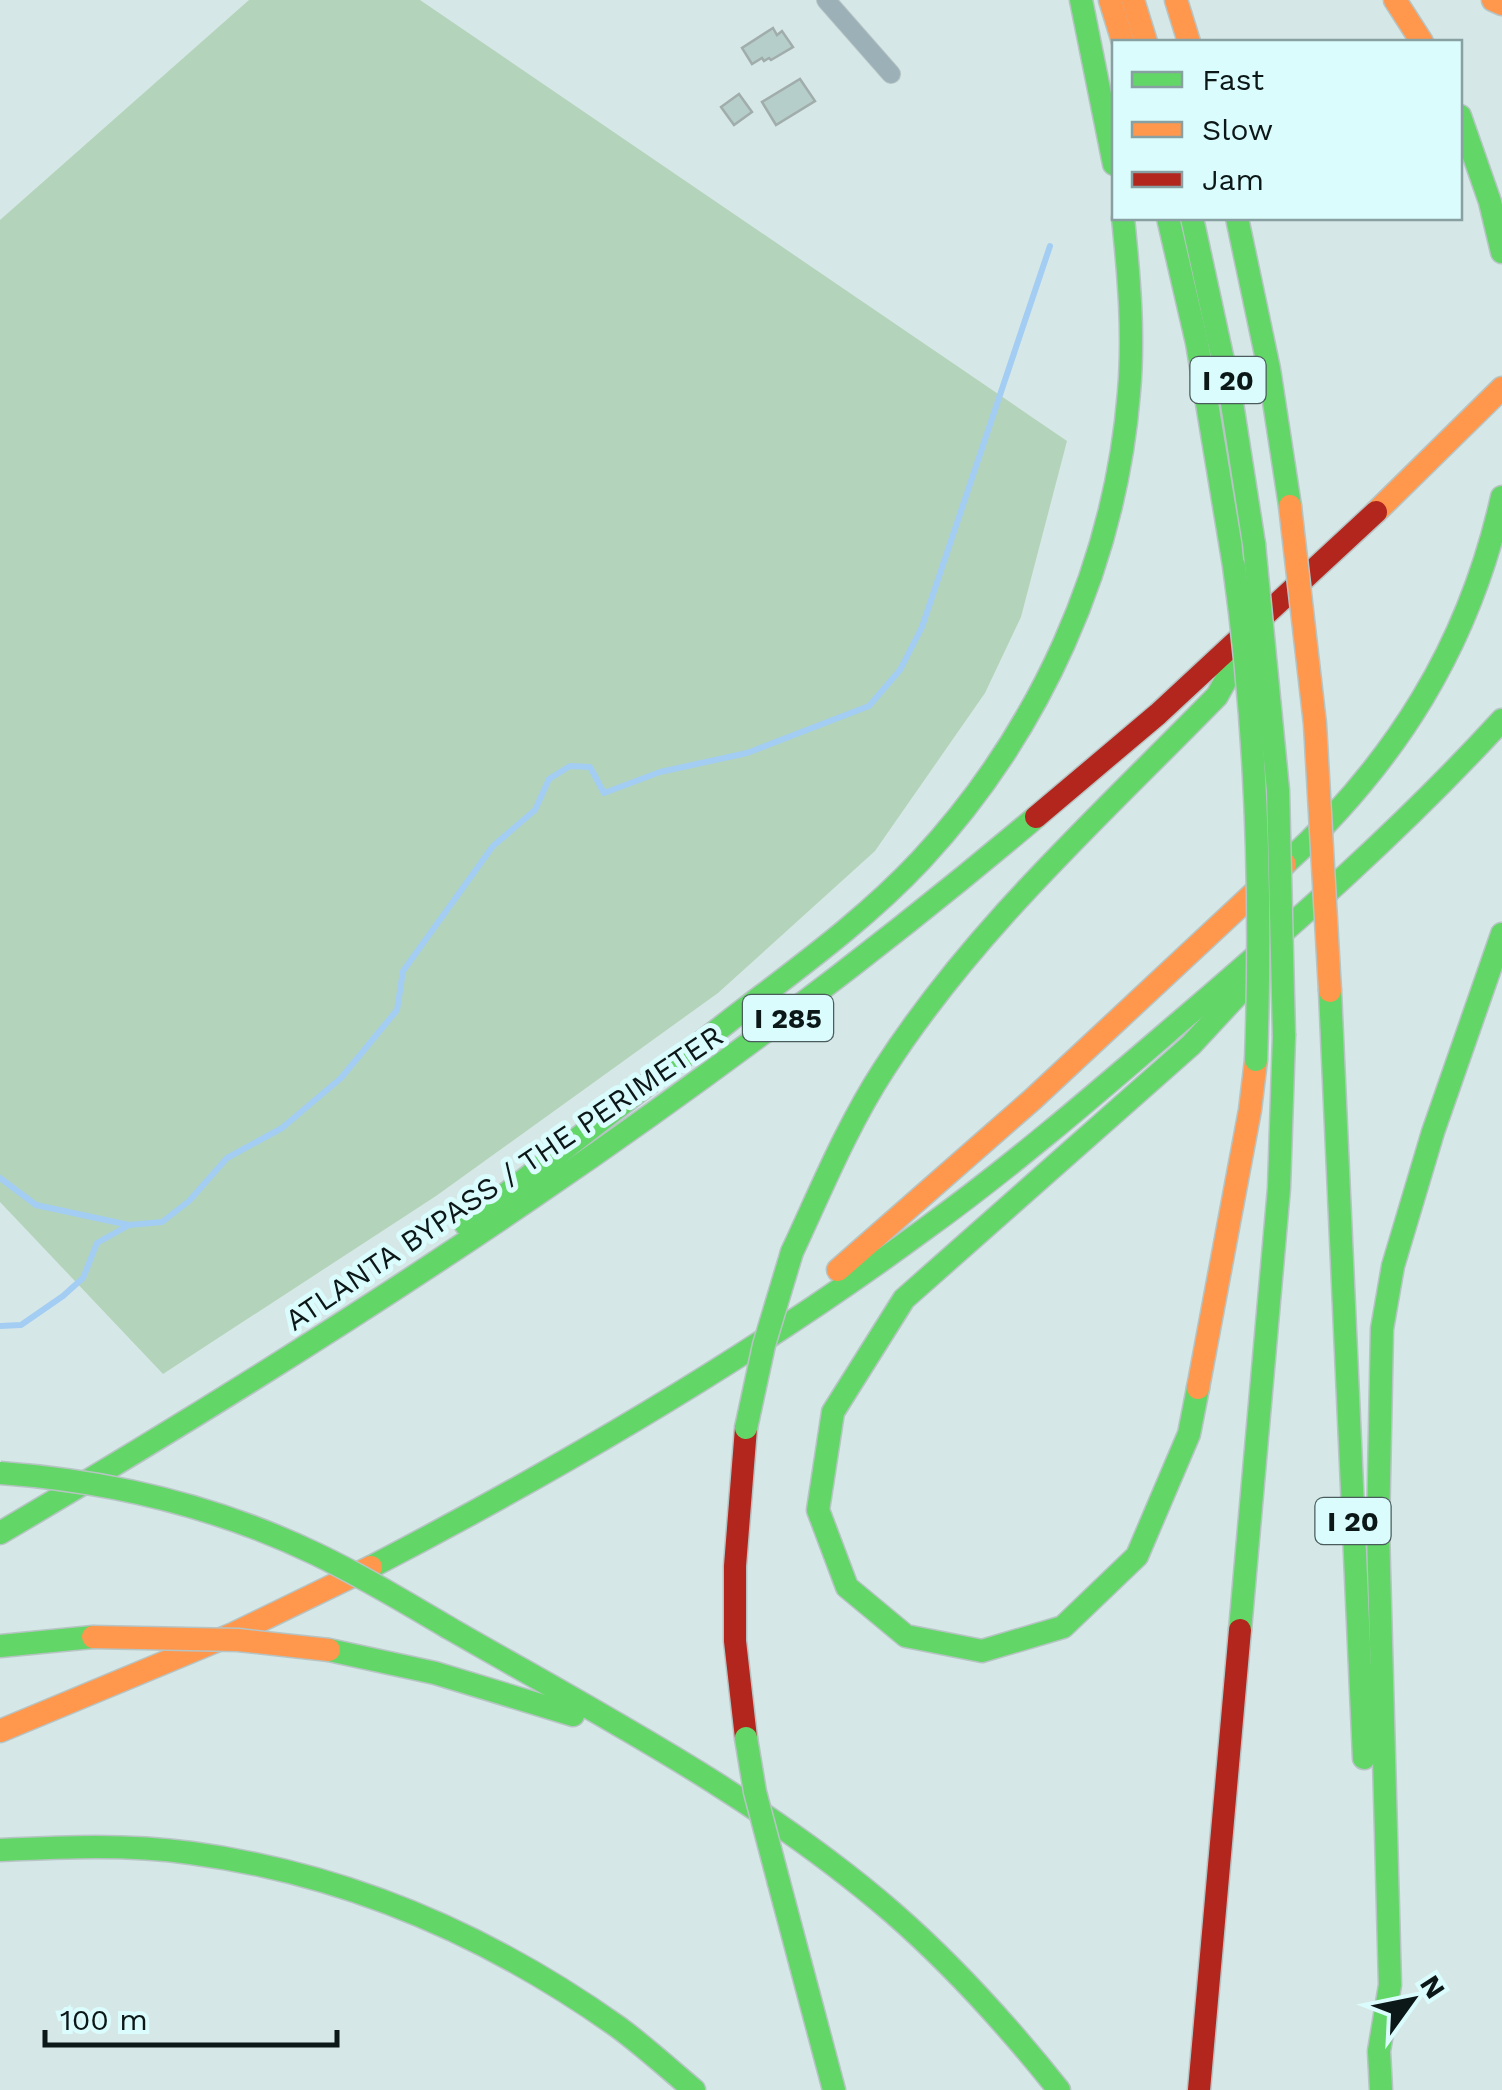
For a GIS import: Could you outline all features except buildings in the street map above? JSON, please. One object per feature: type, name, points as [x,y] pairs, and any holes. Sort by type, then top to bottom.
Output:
[{"type":"highway","points":[[1081,0],[1112,154]]},
{"type":"highway","points":[[1110,0],[1121,40]]},
{"type":"highway","points":[[1133,0],[1145,40]]},
{"type":"highway","points":[[1176,0],[1188,40]]},
{"type":"highway","points":[[1395,0],[1421,40]]},
{"type":"highway","points":[[1493,0],[1502,4]]},
{"type":"highway","points":[[1462,122],[1490,202],[1502,252]]},
{"type":"highway","points":[[289,1361],[842,932],[920,862],[991,776],[1020,735],[1073,628],[1103,538],[1117,478],[1131,375],[1132,290],[1123,220]]},
{"type":"highway","points":[[1168,220],[1201,362],[1234,566],[1248,686],[1260,922],[1259,973],[1256,1060],[1250,1110],[1189,1434],[1175,1484],[1145,1546],[1115,1584],[1083,1614],[1045,1638],[1014,1648],[977,1653],[942,1649],[907,1637],[875,1618],[848,1590],[831,1560],[816,1503],[825,1435],[850,1372],[874,1334],[904,1300],[1191,1045],[1259,973],[1340,886],[1502,720]]},
{"type":"highway","name":"I 20","points":[[1192,220],[1228,378],[1270,667],[1284,928],[1279,1188],[1199,2090]]},
{"type":"highway","name":"I 20","points":[[1238,220],[1269,369],[1290,506],[1315,724],[1381,2090]]},
{"type":"highway","name":"ATLANTA BYPASS / THE PERIMETER","points":[[0,1532],[289,1361],[554,1187],[814,998],[1037,819],[1254,631],[1502,388]]},
{"type":"highway","points":[[745,1352],[1033,1099],[1332,820],[1395,744],[1443,665],[1477,590],[1502,498]]},
{"type":"highway","points":[[834,2090],[755,1792],[736,1641],[734,1566],[746,1428],[764,1345],[792,1252],[850,1126],[916,1020],[986,934],[1217,696],[1254,631]]},
{"type":"highway","points":[[0,1731],[164,1664],[432,1536],[541,1478],[745,1352],[890,1254],[1008,1165],[1340,886]]},
{"type":"highway","points":[[1379,2050],[1390,1986],[1378,1530],[1382,1329],[1393,1266],[1433,1132],[1502,934]]},
{"type":"highway","points":[[0,1473],[80,1480],[161,1497],[231,1518],[299,1546],[449,1628],[676,1761],[797,1839],[904,1922],[981,1998],[1059,2090]]},
{"type":"highway","points":[[0,1646],[93,1637],[238,1640],[328,1650],[435,1673],[554,1708],[676,1761]]},
{"type":"highway","points":[[0,1850],[96,1846],[189,1853],[288,1870],[376,1896],[462,1930],[549,1979],[632,2036],[694,2090]]},
{"type":"street","points":[[826,0],[891,74]]},
{"type":"green space","points":[[249,0],[420,0],[1067,441],[1021,617],[985,693],[875,851],[718,993],[436,1196],[163,1374],[0,1202],[0,220]]},
{"type":"waterway","points":[[0,1178],[36,1205],[129,1225],[162,1222],[189,1201],[227,1158],[282,1128],[341,1078],[397,1010],[403,971],[493,846],[535,810],[549,779],[570,766],[590,767],[604,793],[660,772],[747,753],[869,706],[900,670],[922,627],[1050,246]]},
{"type":"waterway","points":[[0,1326],[21,1325],[63,1296],[83,1278],[97,1243],[129,1225]]},
{"type":"traffic: fast","points":[[1081,0],[1112,154]]},
{"type":"traffic: fast","points":[[1462,122],[1490,202],[1502,252]]},
{"type":"traffic: fast","points":[[466,1225],[876,904],[963,811],[1001,758],[1064,644],[1107,521],[1121,457],[1129,392],[1130,305],[1123,220]]},
{"type":"traffic: fast","points":[[1168,220],[1197,343],[1234,566]]},
{"type":"traffic: fast","points":[[1192,220],[1231,397],[1254,544]]},
{"type":"traffic: fast","points":[[1237,220],[1269,369],[1290,506]]},
{"type":"traffic: fast","points":[[1285,864],[1361,784],[1423,698],[1470,602],[1502,497]]},
{"type":"traffic: fast","points":[[1254,544],[1278,790],[1284,1036]]},
{"type":"traffic: fast","points":[[1234,566],[1248,689],[1256,813],[1256,1060]]},
{"type":"traffic: fast","points":[[792,1252],[858,1113],[919,1018],[998,921],[1217,696],[1242,651]]},
{"type":"traffic: fast","points":[[371,1567],[585,1450],[724,1366],[958,1204],[1088,1100],[1307,911],[1426,799],[1502,720]]},
{"type":"traffic: fast","points":[[0,1533],[270,1369],[533,1197],[789,1014],[1036,817]]},
{"type":"traffic: fast","points":[[1381,2090],[1379,2051],[1390,1985],[1378,1530],[1382,1329],[1393,1266],[1433,1132],[1502,934]]},
{"type":"traffic: fast","points":[[1198,1388],[1189,1434],[1137,1556],[1063,1627],[982,1651],[906,1636],[847,1587],[818,1510],[833,1412],[904,1299],[1191,1045],[1242,990]]},
{"type":"traffic: fast","points":[[1330,991],[1364,1758]]},
{"type":"traffic: fast","points":[[1240,1630],[1279,1188],[1284,1036]]},
{"type":"traffic: fast","points":[[746,1428],[764,1345],[792,1252]]},
{"type":"traffic: fast","points":[[0,1473],[122,1489],[240,1522],[333,1562],[449,1628]]},
{"type":"traffic: fast","points":[[449,1628],[677,1760],[841,1870],[959,1975],[1059,2090]]},
{"type":"traffic: fast","points":[[0,1646],[93,1637]]},
{"type":"traffic: fast","points":[[329,1650],[435,1673],[573,1715]]},
{"type":"traffic: fast","points":[[746,1738],[755,1792],[779,1883]]},
{"type":"traffic: fast","points":[[0,1850],[167,1850],[249,1863],[361,1893],[468,1937],[519,1964],[618,2027],[694,2090]]},
{"type":"traffic: fast","points":[[779,1883],[834,2090]]},
{"type":"traffic: slow","points":[[1110,0],[1122,40]]},
{"type":"traffic: slow","points":[[1133,0],[1145,40]]},
{"type":"traffic: slow","points":[[1176,0],[1188,40]]},
{"type":"traffic: slow","points":[[1395,0],[1421,40]]},
{"type":"traffic: slow","points":[[1493,0],[1502,4]]},
{"type":"traffic: slow","points":[[1376,512],[1502,388]]},
{"type":"traffic: slow","points":[[1290,506],[1315,724],[1330,991]]},
{"type":"traffic: slow","points":[[838,1270],[1033,1099],[1285,864]]},
{"type":"traffic: slow","points":[[1198,1388],[1256,1060]]},
{"type":"traffic: slow","points":[[0,1731],[233,1634],[371,1567]]},
{"type":"traffic: slow","points":[[93,1637],[238,1640],[329,1650]]},
{"type":"traffic: jam","points":[[1036,817],[1158,714],[1376,512]]},
{"type":"traffic: jam","points":[[746,1428],[735,1566],[735,1641],[746,1738]]},
{"type":"traffic: jam","points":[[1199,2090],[1240,1630]]}]
